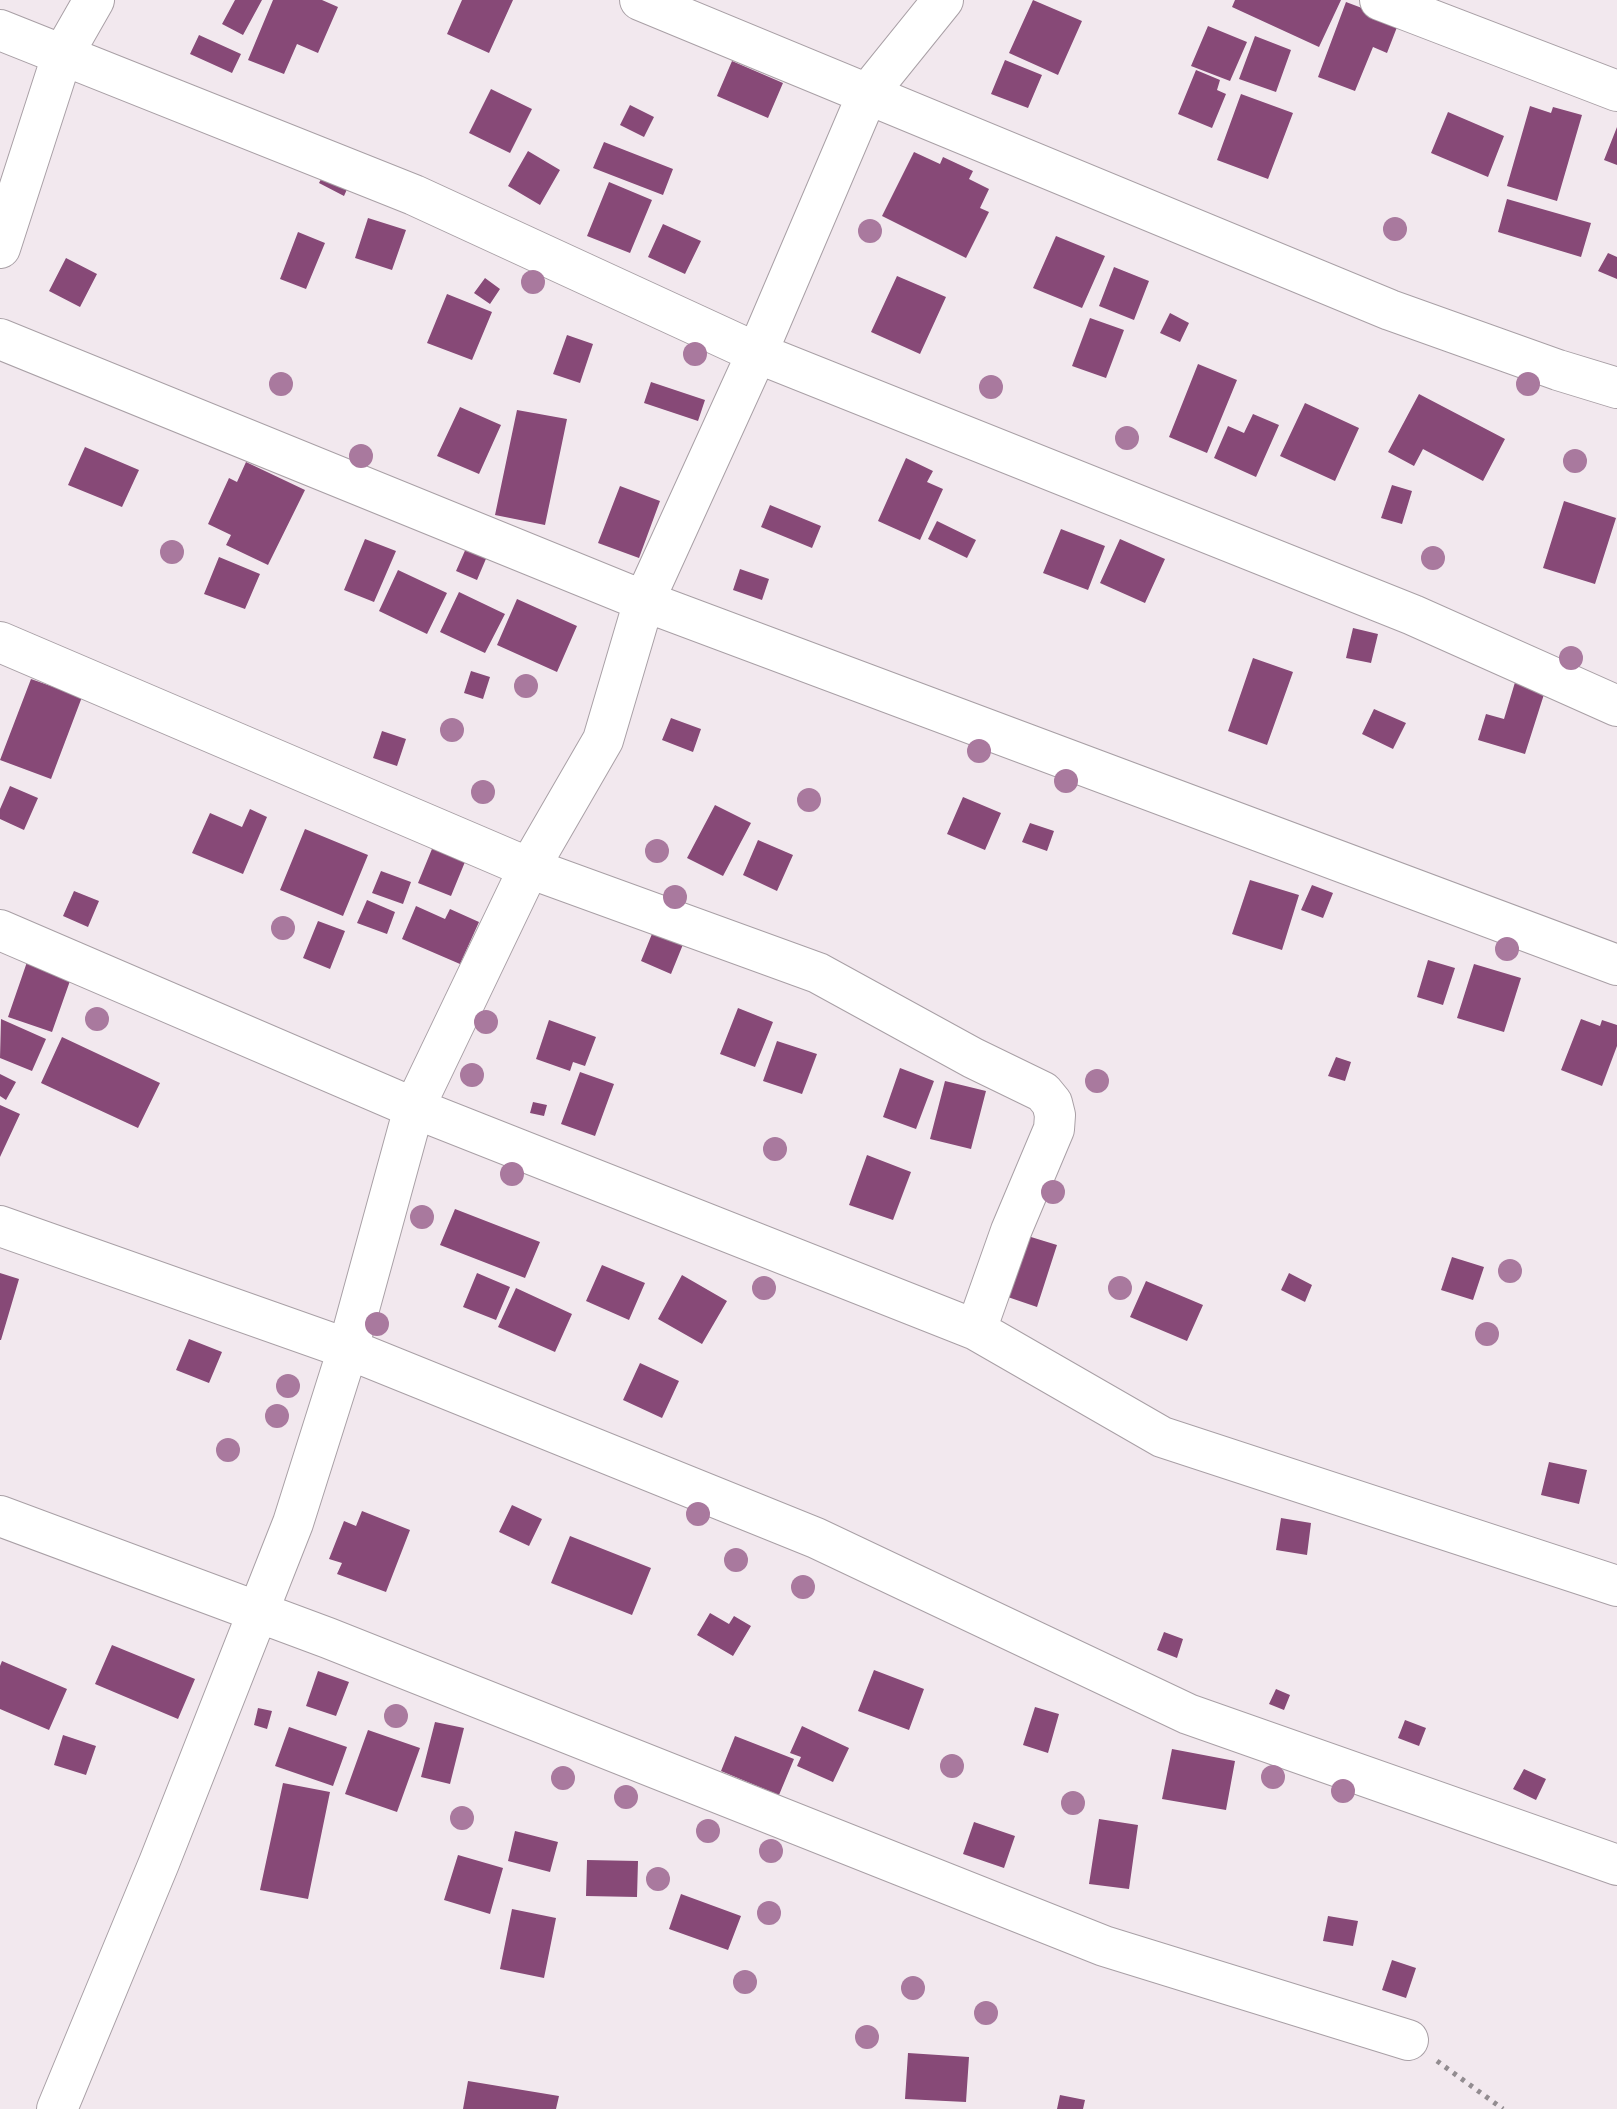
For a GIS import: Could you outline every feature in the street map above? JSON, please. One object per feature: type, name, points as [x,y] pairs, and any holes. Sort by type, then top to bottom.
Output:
[{"type":"street","points":[[0,248],[62,56],[94,0]]},
{"type":"street","points":[[640,0],[1390,310],[1617,388]]},
{"type":"street","points":[[57,2109],[159,1863],[293,1523],[348,1349],[414,1108],[529,868],[603,740],[644,601],[757,353],[868,93],[943,0]]},
{"type":"street","points":[[1380,0],[1617,91]]},
{"type":"street","points":[[0,30],[414,195],[757,353],[1398,609],[1617,706]]},
{"type":"street","points":[[0,339],[644,601],[1617,965]]},
{"type":"street","points":[[0,642],[529,868],[818,973],[973,1058],[1043,1092],[1052,1103],[1054,1129],[1011,1231],[976,1330]]},
{"type":"street","points":[[0,930],[414,1108],[976,1330],[1162,1437],[1617,1586]]},
{"type":"street","points":[[0,1226],[348,1349],[816,1538],[1188,1714],[1617,1865]]},
{"type":"street","points":[[0,1516],[328,1638],[1104,1946],[1408,2040]]},
{"type":"path","points":[[1408,2040],[1503,2109]]},
{"type":"building","points":[[235,0],[262,0],[243,35],[222,24]]},
{"type":"building","points":[[273,0],[322,0],[338,7],[318,53],[297,44],[284,74],[248,60]]},
{"type":"building","points":[[462,0],[513,0],[489,53],[447,34]]},
{"type":"building","points":[[1033,0],[1082,21],[1058,75],[1009,53]]},
{"type":"building","points":[[1235,0],[1341,0],[1319,47],[1232,7]]},
{"type":"building","points":[[1346,2],[1399,22],[1387,53],[1373,47],[1355,91],[1318,77]]},
{"type":"building","points":[[1208,26],[1247,42],[1230,81],[1191,66]]},
{"type":"building","points":[[199,35],[241,54],[232,73],[190,54]]},
{"type":"building","points":[[1255,36],[1291,50],[1276,92],[1239,79]]},
{"type":"building","points":[[1005,60],[1042,75],[1028,108],[991,94]]},
{"type":"building","points":[[732,61],[783,83],[768,118],[717,96]]},
{"type":"building","points":[[1196,70],[1220,80],[1217,90],[1226,94],[1212,128],[1178,114]]},
{"type":"building","points":[[491,89],[532,109],[510,153],[469,133]]},
{"type":"building","points":[[1241,94],[1293,113],[1268,179],[1217,160]]},
{"type":"building","points":[[630,105],[654,117],[644,137],[620,125]]},
{"type":"building","points":[[1530,106],[1551,113],[1553,107],[1582,115],[1557,201],[1507,186]]},
{"type":"building","points":[[1448,112],[1504,136],[1488,177],[1431,153]]},
{"type":"building","points":[[1617,127],[1617,165],[1604,160]]},
{"type":"building","points":[[604,142],[673,169],[663,195],[593,168]]},
{"type":"building","points":[[528,151],[560,170],[540,205],[508,186]]},
{"type":"building","points":[[914,152],[940,164],[943,157],[973,171],[969,179],[989,189],[980,208],[989,212],[966,258],[882,216]]},
{"type":"building","points":[[328,166],[352,178],[344,196],[319,183]]},
{"type":"building","points":[[609,182],[652,200],[630,253],[587,236]]},
{"type":"building","points":[[1507,199],[1591,223],[1581,257],[1498,232]]},
{"type":"building","points":[[368,218],[406,230],[392,270],[355,258]]},
{"type":"building","points":[[663,224],[701,241],[685,274],[648,257]]},
{"type":"building","points":[[298,232],[325,243],[306,289],[280,279]]},
{"type":"building","points":[[1056,236],[1105,256],[1082,308],[1033,288]]},
{"type":"building","points":[[1608,253],[1617,257],[1617,279],[1598,271]]},
{"type":"building","points":[[66,258],[97,274],[80,307],[49,291]]},
{"type":"building","points":[[1114,267],[1149,281],[1134,320],[1099,306]]},
{"type":"building","points":[[897,276],[946,297],[920,354],[871,332]]},
{"type":"building","points":[[485,278],[500,289],[490,304],[474,293]]},
{"type":"building","points":[[447,294],[492,312],[472,360],[427,343]]},
{"type":"building","points":[[1170,313],[1189,323],[1180,342],[1160,333]]},
{"type":"building","points":[[1090,318],[1124,330],[1106,378],[1072,366]]},
{"type":"building","points":[[567,335],[593,344],[580,383],[553,374]]},
{"type":"building","points":[[1198,364],[1237,380],[1207,453],[1169,437]]},
{"type":"building","points":[[651,382],[705,400],[698,421],[644,403]]},
{"type":"building","points":[[1419,394],[1505,439],[1483,481],[1423,449],[1414,466],[1388,452]]},
{"type":"building","points":[[1305,403],[1359,428],[1335,481],[1280,456]]},
{"type":"building","points":[[460,407],[501,425],[479,474],[437,456]]},
{"type":"building","points":[[517,410],[567,419],[545,525],[495,515]]},
{"type":"building","points":[[1253,414],[1279,425],[1256,477],[1214,458],[1228,426],[1244,433]]},
{"type":"building","points":[[85,447],[139,470],[122,507],[68,485]]},
{"type":"building","points":[[906,458],[933,471],[927,482],[943,489],[920,540],[878,521]]},
{"type":"building","points":[[246,462],[305,490],[268,565],[226,545],[231,535],[208,524],[229,478],[237,482]]},
{"type":"building","points":[[1392,485],[1412,491],[1402,524],[1381,518]]},
{"type":"building","points":[[620,486],[660,501],[639,558],[598,543]]},
{"type":"building","points":[[1564,501],[1616,518],[1595,584],[1543,568]]},
{"type":"building","points":[[770,505],[821,526],[812,548],[761,527]]},
{"type":"building","points":[[937,521],[976,540],[967,558],[928,539]]},
{"type":"building","points":[[1061,529],[1105,546],[1088,590],[1043,573]]},
{"type":"building","points":[[365,539],[396,551],[374,602],[344,590]]},
{"type":"building","points":[[1120,539],[1165,559],[1145,603],[1100,583]]},
{"type":"building","points":[[467,546],[488,554],[477,580],[456,571]]},
{"type":"building","points":[[219,557],[260,574],[245,609],[204,594]]},
{"type":"building","points":[[740,569],[769,579],[762,600],[733,590]]},
{"type":"building","points":[[398,570],[447,593],[427,634],[379,611]]},
{"type":"building","points":[[459,592],[505,614],[485,653],[440,632]]},
{"type":"building","points":[[517,599],[577,626],[557,672],[497,645]]},
{"type":"building","points":[[1353,628],[1378,634],[1371,663],[1346,658]]},
{"type":"building","points":[[1253,658],[1293,672],[1267,745],[1228,731]]},
{"type":"building","points":[[471,671],[490,677],[483,699],[464,693]]},
{"type":"building","points":[[31,679],[82,697],[51,779],[0,760]]},
{"type":"building","points":[[1516,679],[1546,688],[1525,754],[1478,740],[1486,714],[1504,719]]},
{"type":"building","points":[[1374,709],[1406,723],[1393,749],[1362,734]]},
{"type":"building","points":[[671,718],[701,729],[693,752],[662,740]]},
{"type":"building","points":[[382,731],[406,739],[397,766],[373,758]]},
{"type":"building","points":[[10,786],[38,798],[24,830],[0,819],[0,809]]},
{"type":"building","points":[[963,797],[1001,813],[985,850],[947,834]]},
{"type":"building","points":[[715,805],[751,823],[723,876],[687,858]]},
{"type":"building","points":[[250,809],[267,817],[243,874],[192,853],[210,813],[242,827]]},
{"type":"building","points":[[1030,823],[1054,831],[1047,851],[1022,842]]},
{"type":"building","points":[[305,829],[368,855],[343,916],[280,890]]},
{"type":"building","points":[[758,840],[793,855],[777,891],[743,875]]},
{"type":"building","points":[[434,844],[467,857],[451,896],[418,883]]},
{"type":"building","points":[[381,871],[411,882],[403,904],[372,893]]},
{"type":"building","points":[[1250,880],[1299,895],[1282,950],[1232,934]]},
{"type":"building","points":[[1312,885],[1333,893],[1323,918],[1301,910]]},
{"type":"building","points":[[74,891],[99,901],[88,927],[63,916]]},
{"type":"building","points":[[367,900],[395,912],[387,934],[357,923]]},
{"type":"building","points":[[416,906],[445,919],[450,909],[479,922],[460,964],[402,939]]},
{"type":"building","points":[[318,921],[345,931],[330,969],[303,958]]},
{"type":"building","points":[[656,924],[686,937],[671,974],[641,961]]},
{"type":"building","points":[[1428,960],[1455,968],[1443,1005],[1417,997]]},
{"type":"building","points":[[27,962],[71,978],[52,1032],[8,1017]]},
{"type":"building","points":[[1474,964],[1521,978],[1504,1032],[1457,1018]]},
{"type":"building","points":[[738,1008],[773,1022],[755,1067],[720,1054]]},
{"type":"building","points":[[1,1019],[46,1039],[32,1071],[0,1058]]},
{"type":"building","points":[[1581,1019],[1600,1026],[1602,1020],[1617,1025],[1617,1046],[1602,1086],[1561,1070]]},
{"type":"building","points":[[549,1020],[596,1037],[585,1066],[573,1062],[570,1071],[536,1059]]},
{"type":"building","points":[[62,1037],[160,1083],[138,1128],[41,1083]]},
{"type":"building","points":[[777,1041],[817,1054],[802,1094],[763,1081]]},
{"type":"building","points":[[1336,1057],[1351,1062],[1345,1081],[1328,1076]]},
{"type":"building","points":[[900,1068],[934,1081],[916,1129],[883,1117]]},
{"type":"building","points":[[580,1072],[614,1084],[595,1136],[561,1124]]},
{"type":"building","points":[[0,1074],[16,1082],[6,1100],[0,1096]]},
{"type":"building","points":[[945,1081],[986,1091],[971,1149],[930,1139]]},
{"type":"building","points":[[533,1102],[547,1105],[544,1116],[530,1113]]},
{"type":"building","points":[[0,1105],[20,1114],[0,1157]]},
{"type":"building","points":[[867,1155],[911,1172],[893,1220],[849,1205]]},
{"type":"building","points":[[455,1209],[540,1242],[525,1278],[440,1245]]},
{"type":"building","points":[[1018,1233],[1057,1245],[1037,1307],[999,1294]]},
{"type":"building","points":[[1452,1257],[1484,1267],[1473,1300],[1441,1290]]},
{"type":"building","points":[[602,1265],[645,1283],[629,1320],[586,1301]]},
{"type":"building","points":[[0,1273],[19,1279],[1,1340],[0,1340]]},
{"type":"building","points":[[477,1273],[510,1287],[496,1320],[463,1307]]},
{"type":"building","points":[[1289,1273],[1312,1285],[1305,1302],[1281,1290]]},
{"type":"building","points":[[682,1275],[727,1301],[702,1344],[658,1319]]},
{"type":"building","points":[[1146,1281],[1203,1305],[1187,1341],[1130,1317]]},
{"type":"building","points":[[516,1288],[572,1314],[555,1352],[498,1327]]},
{"type":"building","points":[[189,1339],[222,1352],[209,1383],[176,1370]]},
{"type":"building","points":[[640,1363],[679,1381],[662,1418],[623,1400]]},
{"type":"building","points":[[1549,1462],[1587,1470],[1579,1504],[1541,1495]]},
{"type":"building","points":[[512,1505],[542,1519],[529,1546],[499,1532]]},
{"type":"building","points":[[362,1511],[410,1530],[386,1592],[337,1574],[342,1563],[329,1559],[344,1521],[356,1526]]},
{"type":"building","points":[[1281,1518],[1311,1523],[1307,1555],[1276,1550]]},
{"type":"building","points":[[570,1536],[651,1568],[632,1615],[551,1583]]},
{"type":"building","points":[[710,1613],[729,1624],[734,1616],[751,1626],[733,1656],[697,1635]]},
{"type":"building","points":[[1164,1632],[1183,1639],[1177,1658],[1157,1650]]},
{"type":"building","points":[[112,1645],[195,1679],[178,1719],[95,1684]]},
{"type":"building","points":[[2,1661],[67,1689],[49,1730],[0,1709]]},
{"type":"building","points":[[874,1670],[924,1689],[909,1730],[858,1711]]},
{"type":"building","points":[[318,1671],[349,1682],[336,1716],[306,1706]]},
{"type":"building","points":[[1276,1689],[1290,1695],[1284,1710],[1269,1704]]},
{"type":"building","points":[[1035,1707],[1059,1714],[1048,1753],[1023,1745]]},
{"type":"building","points":[[258,1708],[272,1711],[267,1729],[254,1725]]},
{"type":"building","points":[[1405,1720],[1426,1728],[1419,1746],[1398,1738]]},
{"type":"building","points":[[435,1722],[464,1728],[450,1784],[421,1777]]},
{"type":"building","points":[[802,1726],[849,1748],[833,1782],[797,1766],[801,1757],[790,1753]]},
{"type":"building","points":[[289,1727],[347,1747],[333,1786],[275,1766]]},
{"type":"building","points":[[368,1730],[420,1748],[397,1812],[345,1794]]},
{"type":"building","points":[[63,1735],[96,1746],[86,1775],[54,1765]]},
{"type":"building","points":[[735,1736],[794,1759],[779,1795],[721,1771]]},
{"type":"building","points":[[1172,1749],[1235,1761],[1226,1810],[1162,1799]]},
{"type":"building","points":[[1524,1769],[1546,1779],[1536,1800],[1513,1789]]},
{"type":"building","points":[[283,1783],[330,1792],[308,1899],[260,1890]]},
{"type":"building","points":[[1099,1819],[1138,1825],[1129,1889],[1089,1884]]},
{"type":"building","points":[[974,1822],[1015,1836],[1004,1868],[963,1854]]},
{"type":"building","points":[[515,1831],[558,1842],[550,1872],[508,1861]]},
{"type":"building","points":[[458,1855],[503,1868],[490,1914],[444,1900]]},
{"type":"building","points":[[587,1860],[638,1861],[637,1897],[586,1896]]},
{"type":"building","points":[[681,1894],[741,1916],[728,1950],[669,1929]]},
{"type":"building","points":[[512,1909],[556,1918],[544,1978],[500,1969]]},
{"type":"building","points":[[1328,1916],[1358,1921],[1353,1946],[1323,1941]]},
{"type":"building","points":[[1392,1960],[1416,1968],[1406,1998],[1382,1990]]},
{"type":"building","points":[[908,2053],[969,2057],[966,2102],[905,2099]]},
{"type":"building","points":[[468,2081],[559,2096],[556,2109],[463,2109]]},
{"type":"building","points":[[1060,2095],[1085,2100],[1083,2109],[1057,2109]]}]
